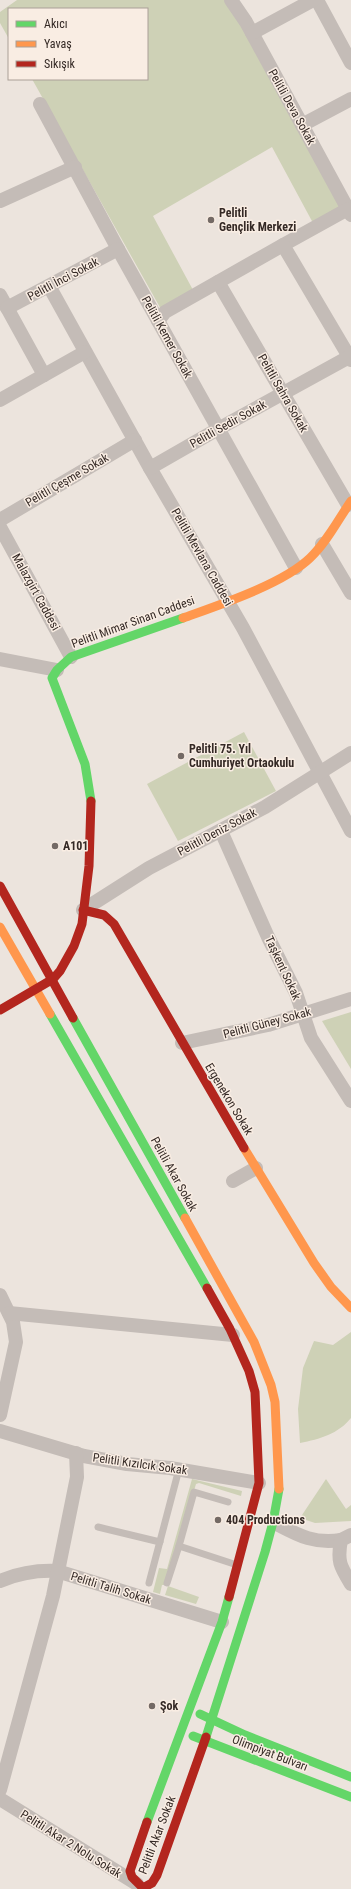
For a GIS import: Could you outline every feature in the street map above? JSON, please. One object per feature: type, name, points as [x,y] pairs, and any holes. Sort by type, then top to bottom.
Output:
[{"type":"main road","name":"Pelitli Mimar Sinan Caddesi","points":[[57,670],[71,657],[227,601],[296,568],[310,558],[322,544],[350,503]]},
{"type":"main road","points":[[0,1010],[53,979],[67,960],[79,934],[90,843],[91,805],[85,764],[53,684],[52,678],[57,670]]},
{"type":"main road","name":"Pelitli Akar Sokak","points":[[0,886],[254,1342],[271,1385],[275,1402],[269,1486],[237,1565],[222,1622],[180,1730],[130,1871],[132,1877],[143,1889],[152,1883],[157,1875],[212,1719],[273,1522],[269,1486],[254,1392],[249,1371],[233,1335],[0,927]]},
{"type":"main road","name":"Ergenekon Sokak","points":[[83,910],[104,915],[114,924],[256,1168],[325,1278],[344,1302],[351,1308]]},
{"type":"main road","name":"Olimpiyat Bulvarı","points":[[188,1710],[212,1719],[245,1735],[351,1777]]},
{"type":"main road","name":"Olimpiyat Bulvarı","points":[[180,1730],[204,1741],[351,1797]]},
{"type":"street","name":"Pelitli Deva Sokak","points":[[231,0],[252,33],[349,212]]},
{"type":"street","points":[[252,33],[313,0]]},
{"type":"street","points":[[318,0],[351,63]]},
{"type":"street","points":[[302,125],[351,100]]},
{"type":"street","name":"Pelitli Kemer Sokak","points":[[40,104],[118,250],[296,568]]},
{"type":"street","points":[[0,201],[75,167]]},
{"type":"street","points":[[158,321],[165,312],[283,245],[349,212]]},
{"type":"street","points":[[283,245],[350,359]]},
{"type":"street","name":"Pelitli İnci Sokak","points":[[7,308],[118,250]]},
{"type":"street","name":"Pelitli Sahra Sokak","points":[[218,282],[283,394],[350,503]]},
{"type":"street","name":"Pelitli Mevlana Caddesi","points":[[49,286],[150,468],[227,601],[351,831]]},
{"type":"street","points":[[0,295],[44,375]]},
{"type":"street","points":[[0,400],[85,352]]},
{"type":"street","name":"Pelitli Sedir Sokak","points":[[150,468],[218,429],[350,359]]},
{"type":"street","name":"Pelitli Çeşme Sokak","points":[[0,520],[135,440]]},
{"type":"street","name":"Malazgirt Caddesi","points":[[0,527],[71,657]]},
{"type":"street","points":[[322,544],[351,593]]},
{"type":"street","points":[[0,658],[57,670]]},
{"type":"street","name":"Pelitli Deniz Sokak","points":[[83,910],[149,868],[220,831],[320,773],[351,753]]},
{"type":"street","name":"Taşkent Sokak","points":[[220,831],[296,993],[311,1038],[351,1101]]},
{"type":"street","name":"Pelitli Güney Sokak","points":[[182,1043],[268,1025],[351,999]]},
{"type":"street","points":[[233,1181],[256,1168]]},
{"type":"street","points":[[0,1295],[13,1322],[16,1342],[0,1415]]},
{"type":"street","points":[[9,1314],[233,1335]]},
{"type":"street","name":"Pelitli Kızılcık Sokak","points":[[0,1431],[76,1453],[127,1464],[179,1469],[269,1486]]},
{"type":"street","points":[[0,1790],[53,1596],[77,1477],[76,1453]]},
{"type":"street","points":[[273,1522],[301,1537],[317,1542],[346,1538],[339,1559],[340,1566],[351,1584]]},
{"type":"street","name":"Pelitli Talih Sokak","points":[[0,1581],[13,1576],[39,1570],[57,1571],[222,1622]]},
{"type":"street","name":"Pelitli Akar 2 Nolu Sokak","points":[[0,1799],[143,1889]]},
{"type":"lane","points":[[149,1583],[179,1469]]},
{"type":"lane","points":[[167,1583],[194,1492],[228,1502]]},
{"type":"lane","points":[[98,1527],[160,1542]]},
{"type":"lane","points":[[179,1546],[237,1565]]},
{"type":"green space","points":[[17,0],[237,0],[343,207],[313,223],[272,147],[153,216],[193,290],[162,311],[33,80],[148,80],[148,8],[8,8],[8,37],[0,23],[0,12]]},
{"type":"green space","points":[[244,732],[276,791],[178,841],[147,784]]},
{"type":"green space","points":[[351,1012],[351,1069],[322,1021]]},
{"type":"green space","points":[[351,1332],[351,1418],[346,1424],[328,1435],[315,1440],[300,1443],[298,1409],[303,1368],[314,1341],[333,1345]]},
{"type":"green space","points":[[192,1479],[242,1491],[241,1496],[199,1483],[196,1484],[165,1585],[162,1585],[160,1594],[153,1592],[159,1568],[167,1569]]},
{"type":"green space","points":[[326,1479],[346,1509],[351,1505],[351,1521],[315,1523],[300,1518]]},
{"type":"green space","points":[[168,1586],[199,1597],[196,1604],[165,1595]]},
{"type":"traffic: fast","points":[[91,801],[85,764],[52,678],[57,670],[71,657],[183,618]]},
{"type":"traffic: fast","points":[[50,1014],[207,1288]]},
{"type":"traffic: fast","points":[[73,1018],[185,1218]]},
{"type":"traffic: fast","points":[[206,1737],[265,1552],[273,1522],[279,1489]]},
{"type":"traffic: fast","points":[[147,1822],[222,1622],[229,1597]]},
{"type":"traffic: fast","points":[[200,1714],[245,1735],[351,1777]]},
{"type":"traffic: fast","points":[[193,1736],[351,1797]]},
{"type":"traffic: slow","points":[[183,618],[250,593],[284,577],[298,568],[322,545],[351,501]]},
{"type":"traffic: slow","points":[[0,927],[50,1014]]},
{"type":"traffic: slow","points":[[244,1148],[314,1263],[331,1287],[351,1308]]},
{"type":"traffic: slow","points":[[185,1218],[254,1342],[271,1385],[275,1402],[279,1489]]},
{"type":"traffic: jam","points":[[0,1010],[53,979],[60,971],[74,946],[82,924],[89,866],[91,801]]},
{"type":"traffic: jam","points":[[0,886],[73,1018]]},
{"type":"traffic: jam","points":[[83,910],[104,915],[114,924],[244,1148]]},
{"type":"traffic: jam","points":[[207,1288],[230,1329],[249,1371],[255,1392],[259,1483],[229,1597]]},
{"type":"traffic: jam","points":[[147,1822],[130,1871],[132,1877],[143,1888],[152,1883],[157,1875],[206,1737]]},
{"type":"place","name":"Pelitli Gençlik Merkezi","points":[[211,220]]},
{"type":"place","name":"Pelitli 75. Yıl Cumhuriyet Ortaokulu","points":[[181,756]]},
{"type":"place","name":"A101","points":[[55,846]]},
{"type":"place","name":"404 Productions","points":[[218,1520]]},
{"type":"place","name":"Şok","points":[[152,1706]]}]
